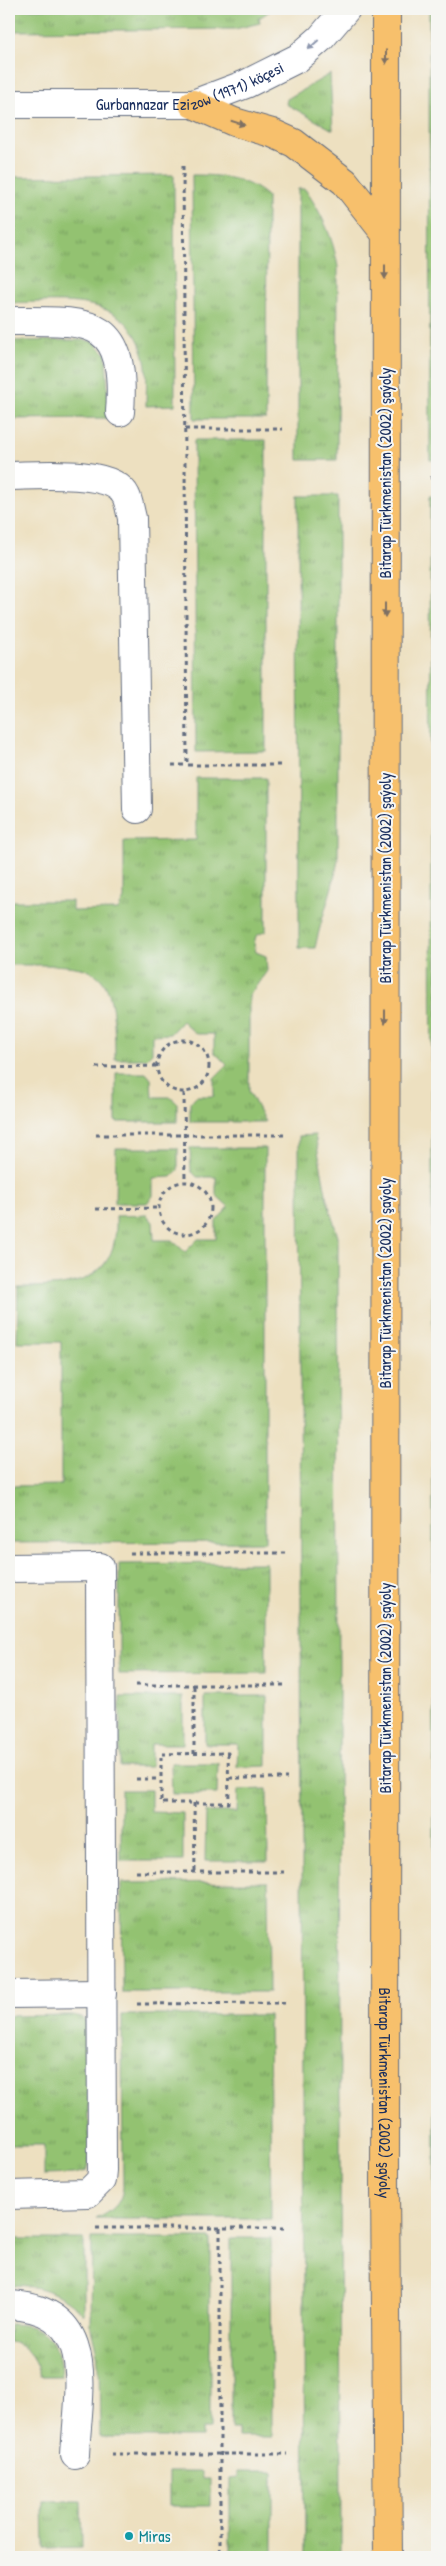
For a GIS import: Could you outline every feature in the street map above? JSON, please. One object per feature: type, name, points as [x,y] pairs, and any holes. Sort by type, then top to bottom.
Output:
[{"type":"main road","name":"Bitarap Türkmenistan (2002) şaýoly","points":[[386,9],[385,2195],[388,2557]]},
{"type":"main road","points":[[193,104],[234,122],[272,133],[294,143],[345,182],[385,233]]},
{"type":"street","name":"Gurbannazar Ezizow (1971) köçesi","points":[[9,104],[193,104],[254,80],[298,58],[321,38],[346,9]]},
{"type":"street","points":[[9,321],[77,322],[100,332],[113,346],[120,365],[122,383],[120,412]]},
{"type":"street","points":[[9,476],[81,476],[107,480],[126,494],[132,518],[137,809]]},
{"type":"street","points":[[9,1568],[100,1567],[102,1999],[101,2180],[88,2193],[9,2195]]},
{"type":"street","points":[[9,1994],[102,1999]]},
{"type":"street","points":[[9,2305],[36,2308],[51,2315],[72,2336],[78,2365],[75,2455]]},
{"type":"path","points":[[182,166],[188,765]]},
{"type":"path","points":[[185,429],[282,429]]},
{"type":"path","points":[[430,478],[437,478]]},
{"type":"path","points":[[136,765],[284,765]]},
{"type":"path","points":[[183,1039],[197,1042],[207,1052],[210,1065],[207,1079],[197,1089],[184,1093],[170,1090],[160,1080],[156,1066],[160,1052],[169,1042],[183,1039]]},
{"type":"path","points":[[96,1067],[156,1066]]},
{"type":"path","points":[[184,1093],[185,1181]]},
{"type":"path","points":[[96,1135],[285,1135]]},
{"type":"path","points":[[185,1181],[198,1184],[208,1194],[212,1207],[208,1221],[204,1226],[199,1231],[185,1235],[172,1232],[162,1222],[158,1208],[161,1194],[171,1184],[185,1181]]},
{"type":"path","points":[[96,1210],[158,1208]]},
{"type":"path","points":[[100,1567],[118,1553],[286,1553]]},
{"type":"path","points":[[194,1685],[194,1754]]},
{"type":"path","points":[[100,1686],[287,1685]]},
{"type":"path","points":[[228,1753],[229,1803],[161,1803],[161,1754],[194,1754],[228,1753]]},
{"type":"path","points":[[229,1778],[287,1778]]},
{"type":"path","points":[[194,1803],[194,1872]]},
{"type":"path","points":[[101,1872],[287,1872]]},
{"type":"path","points":[[102,1999],[287,2003]]},
{"type":"path","points":[[95,2228],[288,2228]]},
{"type":"path","points":[[220,2228],[220,2557]]},
{"type":"path","points":[[75,2455],[288,2454]]},
{"type":"green space","points":[[9,9],[273,9],[259,18],[260,23],[235,29],[9,31]]},
{"type":"green space","points":[[429,9],[437,9],[437,460],[430,460]]},
{"type":"green space","points":[[330,74],[333,130],[286,104],[287,99]]},
{"type":"green space","points":[[174,175],[175,405],[146,406],[147,377],[145,360],[137,338],[125,322],[109,311],[91,305],[71,302],[9,303],[9,177]]},
{"type":"green space","points":[[192,175],[232,178],[250,185],[267,196],[266,419],[194,419]]},
{"type":"green space","points":[[298,189],[305,189],[322,217],[330,236],[338,267],[337,460],[298,460]]},
{"type":"green space","points":[[84,340],[94,342],[106,354],[109,418],[9,419],[9,341]]},
{"type":"green space","points":[[194,440],[266,440],[266,751],[196,752]]},
{"type":"green space","points":[[298,496],[338,496],[338,860],[315,948],[299,948]]},
{"type":"green space","points":[[430,496],[437,496],[437,2557],[436,2557]]},
{"type":"green space","points":[[196,778],[266,778],[266,931],[256,936],[254,944],[256,952],[266,956],[267,971],[249,996],[249,1091],[265,1122],[190,1122],[190,1103],[196,1096],[214,1096],[214,1078],[227,1065],[214,1052],[214,1034],[196,1034],[182,1021],[170,1034],[152,1035],[152,1053],[146,1059],[115,1059],[111,1003],[105,986],[96,975],[83,969],[64,966],[9,965],[9,901],[72,901],[72,911],[118,910],[124,899],[124,841],[196,840]]},
{"type":"green space","points":[[116,1073],[146,1073],[151,1079],[152,1097],[170,1097],[177,1103],[177,1122],[116,1122]]},
{"type":"green space","points":[[315,1135],[327,1199],[338,1237],[341,2557],[305,2557],[299,1136]]},
{"type":"green space","points":[[116,1148],[178,1148],[178,1171],[172,1177],[153,1178],[153,1196],[147,1203],[115,1203]]},
{"type":"green space","points":[[190,1148],[265,1148],[265,1542],[9,1543],[9,1486],[61,1485],[61,1342],[17,1342],[18,1287],[56,1286],[73,1283],[88,1277],[100,1269],[109,1256],[115,1239],[116,1216],[147,1215],[153,1222],[154,1240],[172,1240],[185,1252],[198,1239],[216,1239],[216,1221],[229,1207],[216,1195],[216,1177],[197,1177],[191,1171]]},
{"type":"green space","points":[[266,1563],[266,1673],[119,1674],[119,1564]]},
{"type":"green space","points":[[205,1696],[267,1696],[267,1766],[237,1767],[238,1744],[205,1744]]},
{"type":"green space","points":[[120,1697],[183,1697],[183,1744],[151,1744],[151,1767],[120,1767]]},
{"type":"green space","points":[[171,1763],[218,1763],[217,1794],[172,1794]]},
{"type":"green space","points":[[267,1789],[268,1861],[205,1861],[206,1812],[237,1812],[238,1790]]},
{"type":"green space","points":[[121,1790],[151,1790],[151,1812],[183,1813],[183,1861],[121,1861]]},
{"type":"green space","points":[[268,1882],[269,1992],[122,1992],[121,1883]]},
{"type":"green space","points":[[72,2015],[81,2017],[89,2026],[89,2164],[87,2171],[74,2174],[44,2175],[44,2145],[9,2145],[9,2016]]},
{"type":"green space","points":[[122,2015],[269,2015],[271,2219],[96,2219],[106,2214],[118,2203],[123,2188]]},
{"type":"green space","points":[[92,2238],[210,2238],[210,2429],[202,2429],[202,2437],[100,2437],[99,2362],[91,2328]]},
{"type":"green space","points":[[231,2238],[271,2238],[272,2437],[238,2437],[238,2429],[231,2429]]},
{"type":"green space","points":[[9,2239],[84,2239],[84,2315],[76,2307],[50,2292],[20,2285],[9,2285]]},
{"type":"green space","points":[[9,2324],[32,2327],[48,2337],[58,2354],[61,2376],[40,2376],[30,2354],[21,2346],[9,2342]]},
{"type":"green space","points":[[169,2471],[202,2471],[202,2479],[210,2479],[210,2506],[169,2506]]},
{"type":"green space","points":[[238,2471],[273,2471],[273,2557],[230,2557],[230,2479],[238,2478]]},
{"type":"green space","points":[[43,2501],[81,2501],[82,2547],[44,2548]]},
{"type":"place","name":"Miras","points":[[129,2536]]}]
